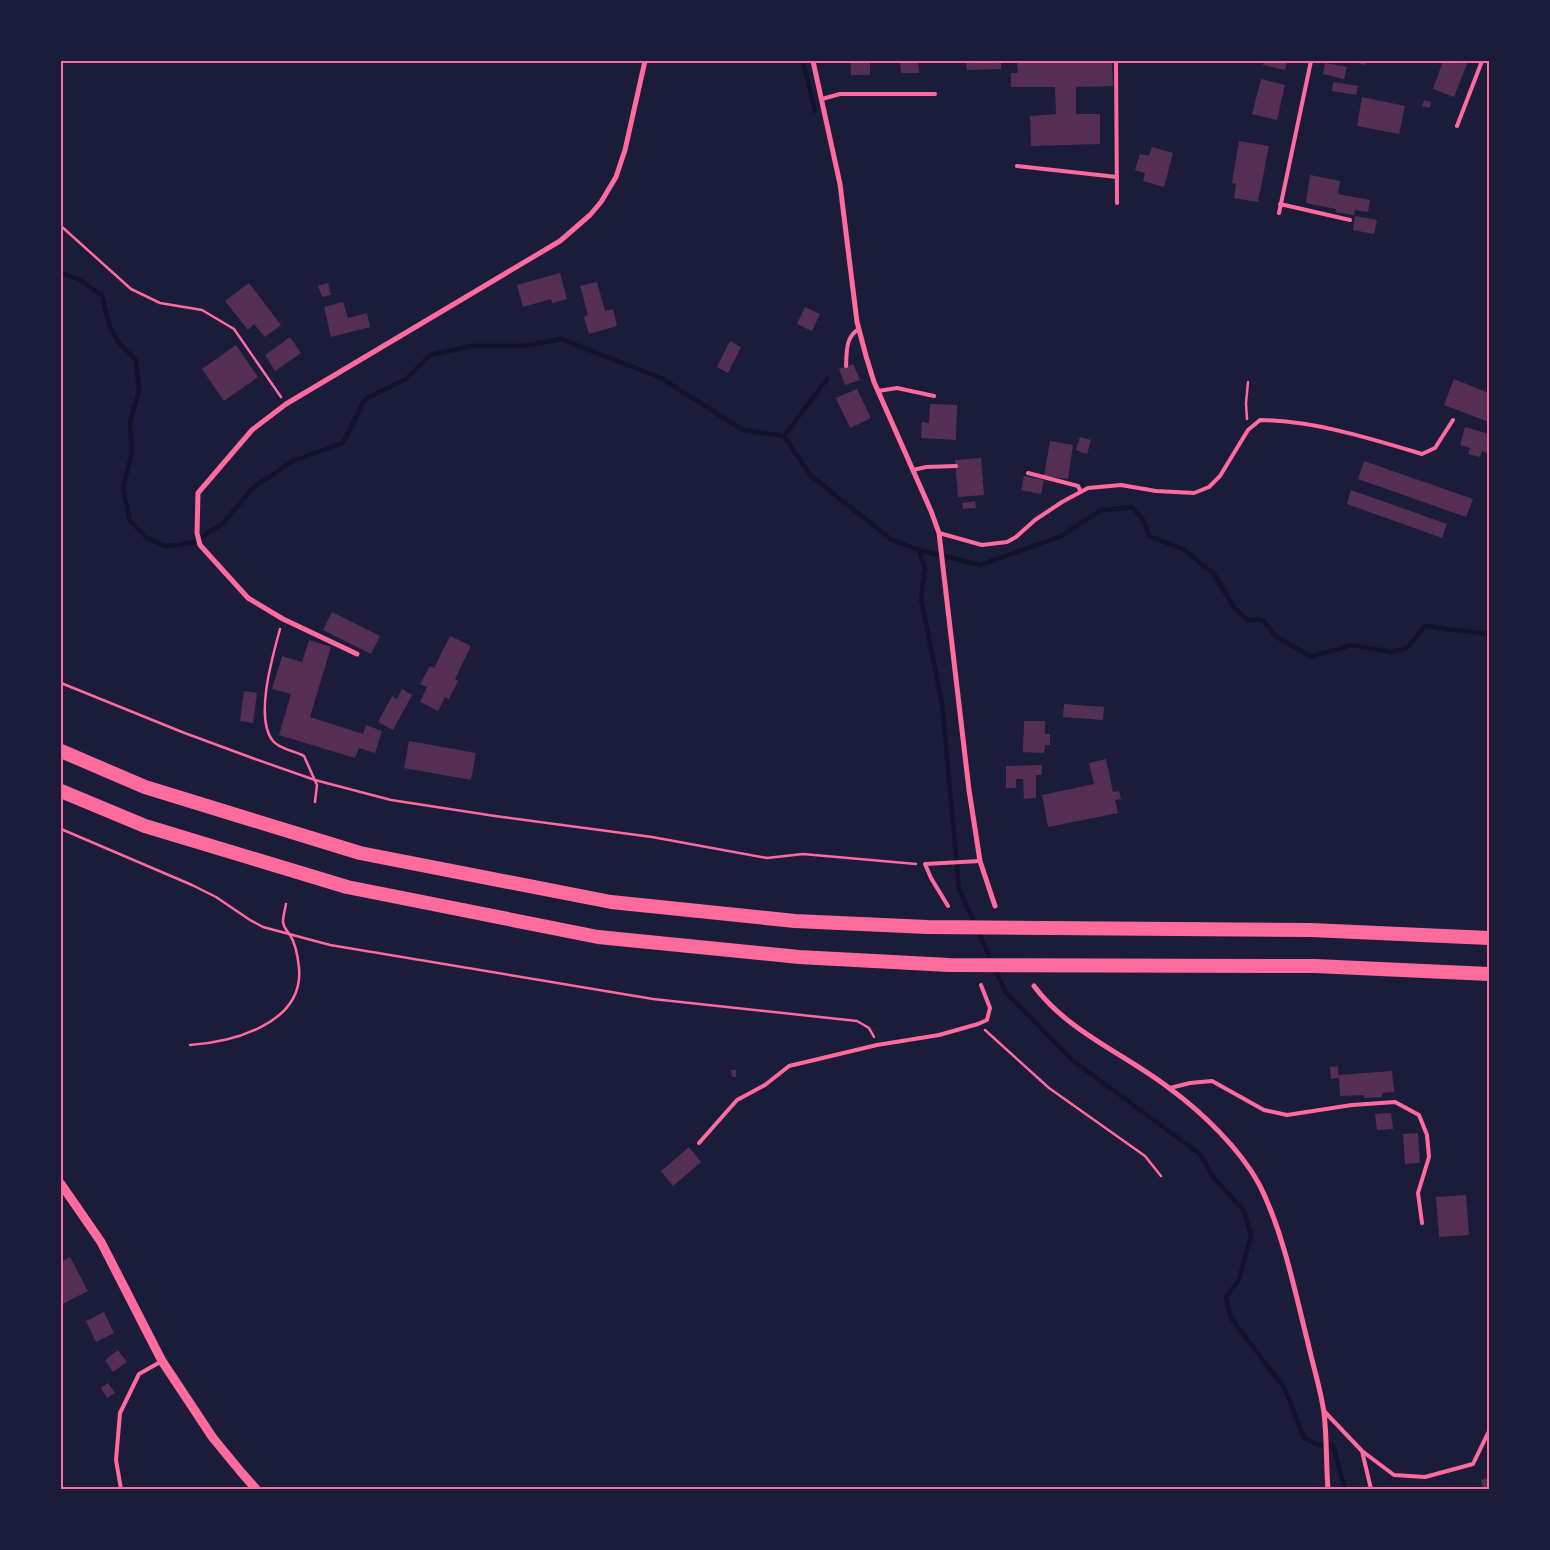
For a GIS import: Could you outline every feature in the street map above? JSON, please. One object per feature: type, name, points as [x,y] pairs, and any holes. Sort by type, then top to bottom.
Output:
[{"type":"highway","points":[[61,752],[145,787],[369,855],[611,902],[795,920],[928,928],[1311,930],[1489,938]]},
{"type":"highway","points":[[61,791],[146,826],[347,887],[598,937],[799,957],[949,964],[1315,966],[1489,974]]},
{"type":"street","points":[[357,654],[282,619],[248,598],[200,545],[197,533],[198,493],[252,430],[286,404],[560,241],[590,215],[608,190],[622,163],[645,61]]},
{"type":"street","points":[[813,61],[840,184],[859,329],[866,356],[878,391],[939,533],[977,861],[995,906]]},
{"type":"street","points":[[1034,986],[1055,1009],[1078,1028],[1170,1088],[1200,1114],[1245,1162],[1259,1185],[1272,1215],[1290,1272],[1324,1411],[1328,1489]]},
{"type":"street","points":[[61,1184],[102,1242],[162,1361],[213,1438],[256,1489]]},
{"type":"lane","points":[[1116,61],[1117,203]]},
{"type":"lane","points":[[1278,213],[1311,61]]},
{"type":"lane","points":[[1458,126],[1482,61]]},
{"type":"lane","points":[[822,99],[840,94],[935,94]]},
{"type":"lane","points":[[1017,166],[1117,177]]},
{"type":"lane","points":[[1280,204],[1350,220]]},
{"type":"lane","points":[[846,366],[847,345],[852,333],[859,329]]},
{"type":"lane","points":[[878,391],[897,388],[934,396]]},
{"type":"lane","points":[[939,533],[982,545],[1007,542],[1062,502],[1088,488],[1121,485],[1156,491],[1194,492],[1209,487],[1220,476],[1248,430],[1260,420],[1281,420],[1357,434],[1422,454],[1435,448],[1453,420]]},
{"type":"lane","points":[[913,470],[926,467],[956,466]]},
{"type":"lane","points":[[1028,473],[1078,486],[1081,492]]},
{"type":"lane","points":[[948,906],[930,878],[925,864],[977,861]]},
{"type":"lane","points":[[699,1142],[737,1100],[765,1085],[789,1066],[877,1046],[939,1035],[987,1020],[990,1008],[981,985]]},
{"type":"lane","points":[[1170,1088],[1190,1082],[1212,1081],[1264,1110],[1287,1115],[1352,1105],[1395,1102],[1419,1115],[1427,1135],[1429,1157],[1418,1193],[1422,1223]]},
{"type":"lane","points":[[121,1489],[116,1460],[120,1413],[139,1374],[162,1361]]},
{"type":"lane","points":[[1324,1411],[1362,1451],[1394,1475],[1425,1476],[1473,1464],[1488,1434]]},
{"type":"lane","points":[[1362,1451],[1371,1489]]},
{"type":"path","points":[[61,226],[131,289],[160,303],[202,310],[234,329],[286,404]]},
{"type":"path","points":[[1248,382],[1246,403],[1248,430]]},
{"type":"path","points":[[282,619],[266,693],[265,713],[268,731],[273,741],[304,756],[315,780],[317,790],[315,802]]},
{"type":"path","points":[[61,683],[182,732],[315,780],[391,800],[652,837],[767,858],[803,854],[925,864]]},
{"type":"path","points":[[61,829],[192,884],[263,926],[330,945],[653,999],[857,1021],[869,1028],[876,1040],[877,1046]]},
{"type":"path","points":[[190,1045],[213,1043],[252,1031],[270,1022],[290,1004],[296,993],[299,969],[297,954],[290,934],[285,930],[283,921],[286,904]]},
{"type":"path","points":[[978,1024],[1049,1088],[1145,1156],[1161,1176]]},
{"type":"building","points":[[851,61],[870,61],[870,75],[851,75]]},
{"type":"building","points":[[900,61],[918,61],[919,73],[901,73]]},
{"type":"building","points":[[966,61],[1001,61],[1001,69],[967,70]]},
{"type":"building","points":[[1017,61],[1112,61],[1113,86],[1076,87],[1076,114],[1100,114],[1100,144],[1031,146],[1030,116],[1056,114],[1055,87],[1011,87],[1011,73],[1018,73]]},
{"type":"building","points":[[1264,61],[1287,61],[1285,70],[1263,65]]},
{"type":"building","points":[[1350,61],[1365,61],[1365,65]]},
{"type":"building","points":[[1443,61],[1468,61],[1454,97],[1433,89]]},
{"type":"building","points":[[1325,63],[1347,67],[1344,79],[1323,74]]},
{"type":"building","points":[[1261,79],[1285,85],[1277,120],[1252,114]]},
{"type":"building","points":[[1333,82],[1358,86],[1356,95],[1332,91]]},
{"type":"building","points":[[1362,97],[1405,106],[1399,134],[1357,126]]},
{"type":"building","points":[[1424,100],[1431,102],[1430,108],[1422,106]]},
{"type":"building","points":[[1239,141],[1269,146],[1258,202],[1234,198],[1236,184],[1232,183]]},
{"type":"building","points":[[1152,147],[1173,153],[1164,187],[1143,181],[1145,173],[1135,170],[1140,154],[1149,156]]},
{"type":"building","points":[[1310,175],[1340,181],[1338,194],[1370,200],[1368,212],[1355,210],[1354,215],[1335,212],[1336,209],[1306,203]]},
{"type":"building","points":[[1355,216],[1377,220],[1374,234],[1353,230]]},
{"type":"building","points":[[560,273],[567,299],[552,303],[551,299],[523,307],[517,285]]},
{"type":"building","points":[[597,282],[605,311],[613,309],[617,326],[589,334],[584,317],[588,315],[580,286]]},
{"type":"building","points":[[249,283],[281,325],[265,337],[254,324],[248,330],[225,301]]},
{"type":"building","points":[[328,283],[331,295],[322,297],[318,286]]},
{"type":"building","points":[[343,302],[348,318],[367,313],[370,327],[331,337],[324,307]]},
{"type":"building","points":[[805,307],[820,314],[812,331],[797,324]]},
{"type":"building","points":[[290,337],[301,353],[275,371],[265,355]]},
{"type":"building","points":[[730,341],[741,347],[728,373],[717,367]]},
{"type":"building","points":[[236,345],[258,377],[224,401],[202,369]]},
{"type":"building","points":[[853,364],[860,380],[845,385],[839,369]]},
{"type":"building","points":[[1454,379],[1489,393],[1489,422],[1444,405]]},
{"type":"building","points":[[857,389],[871,418],[850,428],[836,398]]},
{"type":"building","points":[[930,404],[957,405],[956,440],[921,438],[922,422],[929,423]]},
{"type":"building","points":[[1465,427],[1489,434],[1488,453],[1482,451],[1480,457],[1468,454],[1470,448],[1460,445]]},
{"type":"building","points":[[1080,437],[1091,440],[1087,454],[1076,450]]},
{"type":"building","points":[[1050,441],[1073,445],[1068,479],[1044,476]]},
{"type":"building","points":[[981,458],[984,495],[958,497],[955,460]]},
{"type":"building","points":[[1364,461],[1473,499],[1466,517],[1358,479]]},
{"type":"building","points":[[1024,476],[1044,480],[1041,494],[1021,490]]},
{"type":"building","points":[[1351,490],[1447,524],[1442,538],[1347,504]]},
{"type":"building","points":[[975,501],[976,508],[963,509],[962,503]]},
{"type":"building","points":[[332,612],[380,636],[371,654],[323,630]]},
{"type":"building","points":[[450,636],[471,646],[455,679],[458,681],[449,699],[445,697],[438,711],[420,702],[427,687],[420,684],[430,666],[434,668]]},
{"type":"building","points":[[309,640],[331,647],[310,717],[363,734],[366,725],[382,731],[375,753],[359,748],[355,758],[279,735],[291,694],[272,689],[282,656],[302,662]]},
{"type":"building","points":[[402,689],[412,695],[393,730],[378,722],[392,696],[397,699]]},
{"type":"building","points":[[244,691],[257,693],[253,723],[240,721]]},
{"type":"building","points":[[1064,704],[1104,707],[1103,720],[1063,717]]},
{"type":"building","points":[[1024,721],[1045,721],[1045,734],[1050,734],[1050,745],[1045,745],[1044,753],[1023,752]]},
{"type":"building","points":[[409,741],[476,753],[471,780],[404,768]]},
{"type":"building","points":[[1106,759],[1113,792],[1119,791],[1121,799],[1115,800],[1118,813],[1048,827],[1042,795],[1094,784],[1089,763]]},
{"type":"building","points":[[1042,765],[1042,775],[1036,775],[1036,798],[1024,799],[1023,779],[1016,779],[1016,788],[1006,788],[1006,766]]},
{"type":"building","points":[[1338,1066],[1338,1075],[1392,1071],[1394,1092],[1382,1093],[1382,1097],[1364,1098],[1364,1095],[1340,1096],[1339,1078],[1331,1079],[1330,1067]]},
{"type":"building","points":[[731,1070],[736,1070],[736,1077],[732,1077]]},
{"type":"building","points":[[1391,1113],[1393,1129],[1377,1130],[1375,1114]]},
{"type":"building","points":[[1418,1133],[1420,1163],[1405,1164],[1403,1134]]},
{"type":"building","points":[[689,1147],[701,1162],[673,1186],[661,1171]]},
{"type":"building","points":[[1466,1195],[1469,1235],[1439,1237],[1436,1197]]},
{"type":"building","points":[[70,1257],[88,1291],[62,1304],[61,1262]]},
{"type":"building","points":[[104,1312],[114,1333],[96,1342],[86,1321]]},
{"type":"building","points":[[118,1350],[127,1362],[113,1372],[105,1360]]},
{"type":"building","points":[[108,1383],[115,1393],[107,1398],[101,1388]]},
{"type":"building","points":[[1489,1478],[1489,1489],[1483,1489],[1481,1480]]},
{"type":"waterway","points":[[803,61],[815,111]]},
{"type":"waterway","points":[[61,273],[78,279],[102,295],[112,331],[121,345],[136,360],[139,390],[130,422],[132,452],[123,488],[130,521],[147,538],[165,546],[194,542],[223,523],[253,488],[293,461],[343,443],[365,399],[406,379],[430,355],[471,346],[524,346],[561,339],[661,378],[743,430],[784,436],[811,476],[892,540],[919,550],[980,565],[1059,537],[1102,510],[1132,507],[1144,521],[1149,536],[1183,549],[1214,574],[1235,609],[1248,620],[1263,620],[1275,636],[1311,657],[1351,645],[1391,652],[1407,648],[1425,626],[1489,634]]},
{"type":"waterway","points":[[784,436],[827,379]]},
{"type":"waterway","points":[[919,550],[925,569],[921,599],[942,703],[959,889],[1005,991],[1071,1059],[1201,1155],[1213,1177],[1244,1211],[1251,1235],[1239,1280],[1226,1297],[1231,1318],[1285,1389],[1304,1438],[1319,1445],[1333,1445],[1345,1489]]}]
